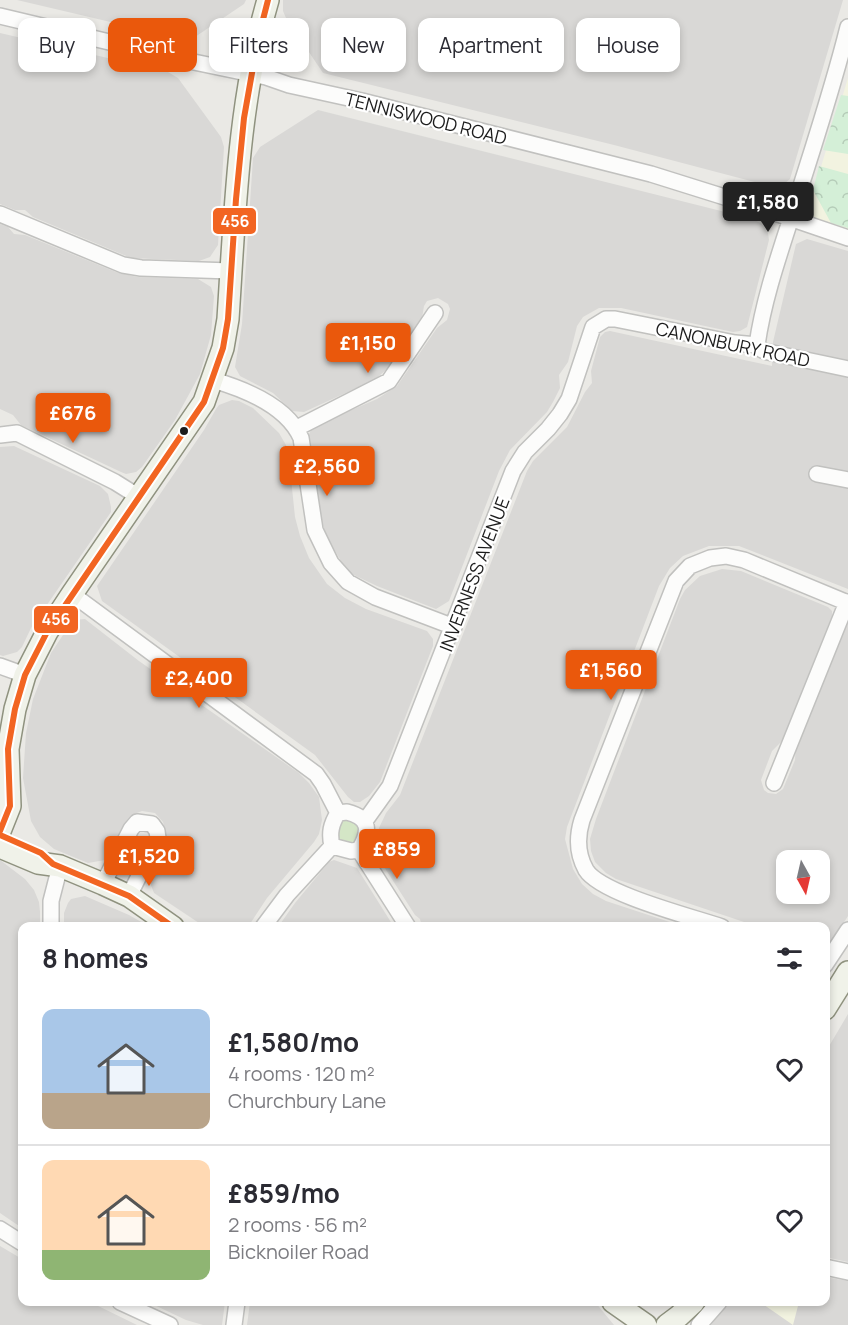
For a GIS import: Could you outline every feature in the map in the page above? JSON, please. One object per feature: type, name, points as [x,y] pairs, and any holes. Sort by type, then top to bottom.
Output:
[{"type":"street","points":[[166,922],[129,896],[57,865],[41,853],[0,833],[10,806],[8,749],[15,709],[25,675],[47,632],[204,402],[213,380],[223,348],[228,319],[242,136],[251,73],[268,0]]},
{"type":"street","name":"TENNISWOOD ROAD","points":[[0,16],[189,61],[251,73],[289,85],[362,101],[651,174],[848,238]]},
{"type":"street","points":[[763,348],[770,288],[848,27]]},
{"type":"street","points":[[0,214],[123,265],[141,268],[231,271]]},
{"type":"street","points":[[297,428],[389,381],[435,313]]},
{"type":"street","name":"CANONBURY ROAD","points":[[589,334],[599,322],[615,319],[763,348],[848,369]]},
{"type":"street","name":"INVERNESS AVENUE","points":[[359,850],[367,827],[365,820],[390,786],[513,471],[525,452],[560,414],[576,378],[589,334]]},
{"type":"street","points":[[213,380],[259,396],[297,428],[302,438],[315,530],[331,563],[348,582],[375,597],[454,627]]},
{"type":"street","points":[[0,435],[17,433],[116,482],[139,497]]},
{"type":"street","points":[[817,474],[848,480]]},
{"type":"street","points":[[707,922],[615,891],[593,878],[586,870],[578,845],[578,834],[676,580],[690,566],[710,558],[726,556],[744,560],[847,602],[774,783]]},
{"type":"street","points":[[72,594],[316,774],[338,813]]},
{"type":"street","points":[[0,666],[25,675]]},
{"type":"street","points":[[338,813],[347,812],[359,815],[365,820]]},
{"type":"street","points":[[332,846],[329,836],[338,813]]},
{"type":"street","points":[[103,884],[131,829],[137,822],[152,824],[157,831],[158,838],[129,896]]},
{"type":"street","points":[[332,846],[351,851],[359,850],[405,922]]},
{"type":"street","points":[[267,922],[287,895],[332,846]]},
{"type":"street","points":[[0,847],[38,863],[57,865]]},
{"type":"street","points":[[51,922],[51,901],[57,865]]},
{"type":"street","points":[[830,957],[848,930]]},
{"type":"street","points":[[830,1001],[848,972]]},
{"type":"street","points":[[0,1229],[18,1240]]},
{"type":"street","points":[[830,1268],[848,1272]]},
{"type":"street","points":[[129,1306],[170,1325]]},
{"type":"street","points":[[234,1325],[236,1306]]},
{"type":"street","points":[[619,1306],[646,1325],[655,1318],[661,1320],[665,1325],[689,1306]]},
{"type":"street","points":[[699,1325],[716,1306]]},
{"type":"shaded area","points":[[17,0],[246,0],[244,4],[223,18],[209,18],[209,28],[197,36],[197,18],[108,18],[108,21]]},
{"type":"shaded area","points":[[283,0],[843,0],[790,179],[784,184],[770,186],[323,73],[406,72],[406,18],[321,18],[321,70],[309,52],[309,18],[286,18],[283,11]]},
{"type":"shaded area","points":[[0,33],[18,37],[18,72],[96,72],[96,55],[108,58],[108,72],[168,72],[178,78],[221,137],[224,147],[218,245],[210,257],[199,261],[131,258],[33,217],[25,210],[15,210],[0,204]]},
{"type":"shaded area","points":[[848,78],[848,231],[806,216]]},
{"type":"shaded area","points":[[318,110],[753,219],[762,224],[768,233],[769,240],[747,327],[740,331],[733,332],[621,308],[599,308],[583,317],[577,326],[568,362],[559,375],[560,388],[553,402],[547,412],[510,450],[499,471],[449,601],[436,609],[377,586],[345,568],[327,537],[321,519],[308,436],[317,425],[377,399],[397,386],[437,328],[447,320],[450,309],[448,304],[438,298],[427,301],[422,318],[391,366],[374,380],[304,412],[292,411],[273,393],[240,376],[235,367],[242,324],[253,158],[260,147]]},
{"type":"shaded area","points":[[0,224],[8,227],[14,234],[25,235],[116,272],[137,277],[198,279],[211,287],[214,296],[211,335],[200,374],[175,420],[142,467],[136,472],[126,474],[121,472],[21,425],[13,415],[0,409]]},
{"type":"shaded area","points":[[807,239],[848,251],[848,589],[739,546],[709,546],[683,556],[670,568],[659,586],[567,827],[565,839],[573,869],[582,884],[593,894],[606,901],[670,922],[421,922],[379,859],[377,850],[379,828],[386,813],[400,795],[527,471],[533,461],[567,427],[592,383],[591,371],[600,337],[610,331],[772,366],[773,342],[796,244]]},
{"type":"shaded area","points":[[232,400],[253,408],[279,433],[286,445],[295,517],[300,536],[309,558],[327,584],[345,598],[366,609],[427,631],[433,639],[433,646],[380,782],[369,796],[360,802],[354,802],[348,797],[315,755],[102,601],[97,586],[216,409],[219,405]]},
{"type":"shaded area","points":[[14,446],[100,486],[108,494],[111,512],[31,628],[22,647],[17,652],[3,656],[0,655],[0,447]]},
{"type":"shaded area","points":[[722,569],[741,571],[828,607],[832,611],[782,741],[772,751],[761,780],[764,790],[776,794],[783,789],[795,760],[796,742],[848,620],[848,916],[830,944],[830,922],[744,922],[616,879],[595,862],[590,839],[596,819],[685,590],[700,576]]},
{"type":"shaded area","points":[[85,619],[139,661],[299,773],[319,797],[322,820],[319,834],[267,898],[251,922],[198,922],[154,893],[147,875],[166,832],[163,822],[155,813],[142,811],[127,820],[105,860],[88,863],[54,849],[40,837],[31,821],[23,778],[26,733],[33,699],[51,653],[73,620]]},
{"type":"shaded area","points":[[0,860],[25,879],[34,890],[39,902],[40,922],[18,922],[18,1225],[0,1213]]},
{"type":"shaded area","points":[[334,860],[357,868],[391,922],[282,922],[329,862]]},
{"type":"shaded area","points":[[85,896],[141,922],[64,922],[64,913],[71,899]]},
{"type":"shaded area","points":[[848,1014],[848,1262],[830,1258],[830,1045]]},
{"type":"shaded area","points":[[0,1246],[18,1257],[18,1306],[98,1306],[137,1325],[0,1325]]},
{"type":"shaded area","points":[[830,1278],[848,1281],[848,1325],[711,1325],[727,1306],[830,1306]]},
{"type":"shaded area","points":[[156,1306],[224,1306],[222,1325],[203,1325]]},
{"type":"shaded area","points":[[249,1306],[598,1306],[614,1325],[247,1325]]},
{"type":"shaded area","points":[[766,1306],[798,1306],[793,1325]]},
{"type":"green space","points":[[841,95],[848,96],[848,154],[823,150]]},
{"type":"green space","points":[[819,166],[848,174],[848,228],[831,223],[813,190]]},
{"type":"green space","points":[[347,817],[361,824],[357,844],[337,841],[338,822]]},
{"type":"transit line","name":"456","points":[[0,831],[10,806],[8,749],[15,709],[25,675],[47,632],[204,402],[223,348],[228,319],[244,118],[258,39],[268,0]]},
{"type":"transit line","name":"456","points":[[0,835],[41,853],[53,864],[129,896],[166,922]]}]
